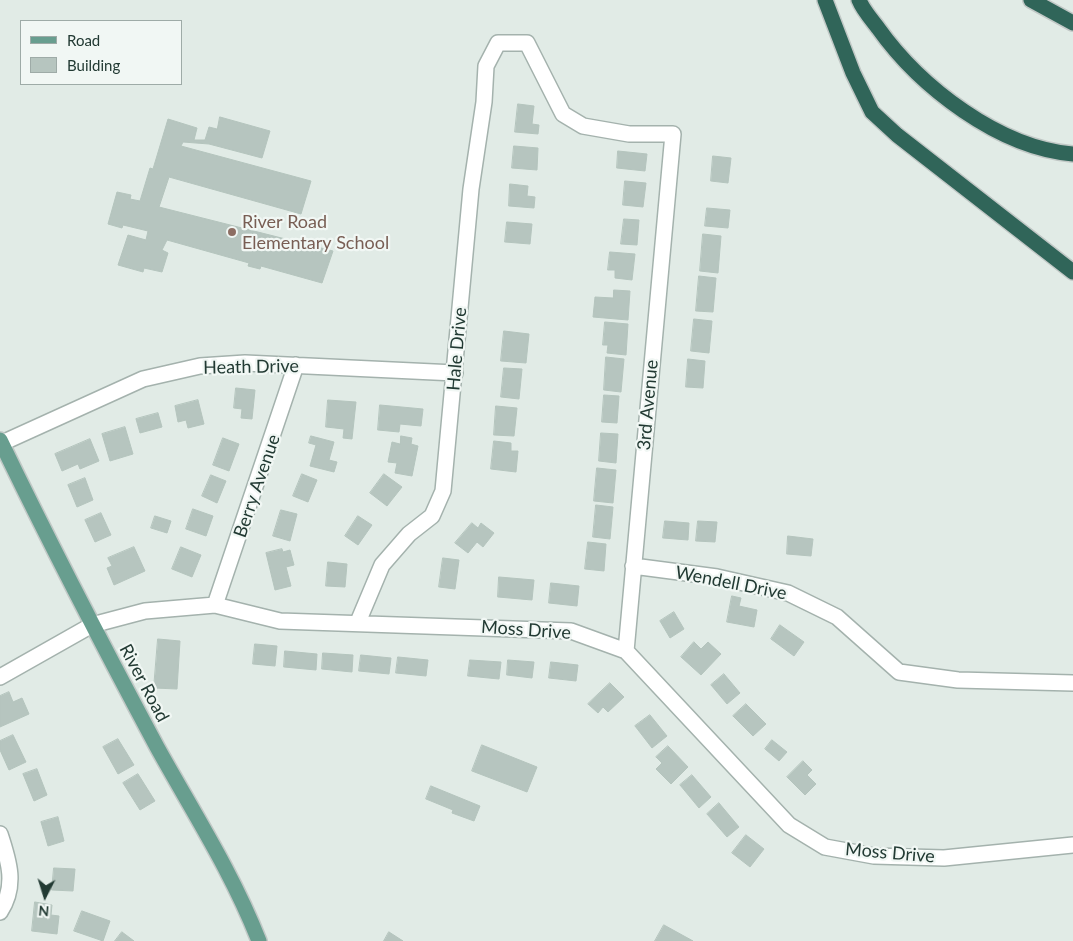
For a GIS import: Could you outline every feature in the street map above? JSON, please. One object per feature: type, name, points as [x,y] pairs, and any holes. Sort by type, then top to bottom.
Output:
[{"type":"highway","points":[[825,0],[853,72],[872,112],[897,136],[1073,272]]},
{"type":"highway","points":[[859,0],[880,32],[942,94],[970,114],[1016,140],[1049,150],[1073,154]]},
{"type":"highway","points":[[1031,0],[1073,23]]},
{"type":"main road","name":"River Road","points":[[1,442],[92,625],[158,749],[232,877],[259,941]]},
{"type":"street","name":"3rd Avenue","points":[[494,50],[498,42],[527,42],[563,114],[583,126],[629,134],[663,132],[673,134],[626,651]]},
{"type":"street","name":"Hale Drive","points":[[358,622],[382,565],[409,534],[432,516],[443,491],[472,190],[484,102],[486,66],[494,50]]},
{"type":"street","name":"Heath Drive","points":[[1,442],[143,379],[200,366],[245,363],[455,373]]},
{"type":"street","name":"Berry Avenue","points":[[215,605],[281,416],[296,365]]},
{"type":"street","name":"Wendell Drive","points":[[633,566],[717,577],[788,592],[837,617],[899,672],[958,680],[1073,684]]},
{"type":"street","name":"Moss Drive","points":[[0,677],[92,625],[145,611],[215,605],[280,620],[571,631],[626,651],[788,825],[825,847],[874,856],[944,858],[1073,845]]},
{"type":"street","points":[[0,834],[12,878],[6,903],[0,912]]},
{"type":"building","points":[[518,104],[534,106],[532,124],[539,125],[538,134],[515,132]]},
{"type":"building","points":[[220,117],[270,131],[262,158],[209,144],[183,142],[181,146],[311,181],[301,214],[169,177],[159,207],[333,251],[322,283],[261,266],[260,269],[248,266],[249,263],[167,240],[162,250],[168,253],[162,272],[144,268],[143,272],[118,265],[128,235],[146,240],[148,231],[123,225],[122,228],[108,224],[117,192],[131,195],[130,199],[140,201],[150,168],[153,169],[168,119],[197,128],[194,140],[205,140],[209,127],[217,129]]},
{"type":"building","points":[[514,146],[538,148],[537,170],[512,168]]},
{"type":"building","points":[[618,151],[647,154],[645,171],[617,168]]},
{"type":"building","points":[[713,156],[731,158],[728,183],[711,181]]},
{"type":"building","points":[[625,181],[646,183],[643,207],[623,205]]},
{"type":"building","points":[[510,184],[528,186],[527,196],[535,197],[534,208],[509,206]]},
{"type":"building","points":[[707,208],[730,210],[728,228],[705,226]]},
{"type":"building","points":[[624,219],[639,220],[637,245],[621,244]]},
{"type":"building","points":[[507,222],[532,224],[530,244],[505,242]]},
{"type":"building","points":[[703,234],[721,236],[718,273],[700,271]]},
{"type":"building","points":[[610,252],[635,254],[632,280],[615,278],[615,270],[608,270]]},
{"type":"building","points":[[699,276],[716,278],[713,312],[696,311]]},
{"type":"building","points":[[614,290],[630,291],[628,320],[593,317],[595,297],[613,298]]},
{"type":"building","points":[[694,319],[712,321],[709,353],[691,351]]},
{"type":"building","points":[[605,322],[628,324],[626,355],[607,353],[608,345],[603,345]]},
{"type":"building","points":[[504,331],[529,334],[526,363],[501,361]]},
{"type":"building","points":[[606,357],[624,359],[621,392],[604,390]]},
{"type":"building","points":[[688,359],[705,361],[703,388],[686,387]]},
{"type":"building","points":[[504,368],[522,369],[519,399],[501,397]]},
{"type":"building","points":[[236,388],[255,390],[252,419],[241,418],[242,409],[234,408]]},
{"type":"building","points":[[604,395],[619,396],[617,423],[602,422]]},
{"type":"building","points":[[198,400],[204,424],[188,428],[186,420],[178,422],[175,406]]},
{"type":"building","points":[[328,400],[356,402],[352,439],[343,438],[344,429],[326,427]]},
{"type":"building","points":[[380,405],[423,409],[421,426],[400,424],[399,432],[378,430]]},
{"type":"building","points":[[496,406],[517,408],[514,436],[494,435]]},
{"type":"building","points":[[158,413],[162,427],[140,433],[136,419]]},
{"type":"building","points":[[125,427],[133,454],[110,461],[102,434]]},
{"type":"building","points":[[601,433],[618,434],[616,463],[599,461]]},
{"type":"building","points":[[311,436],[334,442],[329,460],[337,462],[334,472],[310,466],[316,445],[309,443]]},
{"type":"building","points":[[401,436],[412,438],[411,444],[418,446],[412,476],[395,473],[397,463],[388,462],[392,442],[400,444]]},
{"type":"building","points":[[223,438],[239,444],[229,471],[213,465]]},
{"type":"building","points":[[90,439],[99,461],[80,469],[78,464],[62,471],[55,454]]},
{"type":"building","points":[[494,441],[511,443],[511,451],[518,451],[516,472],[491,469]]},
{"type":"building","points":[[597,468],[616,470],[613,503],[594,501]]},
{"type":"building","points":[[302,474],[317,480],[308,502],[293,496]]},
{"type":"building","points":[[384,474],[402,487],[387,506],[370,493]]},
{"type":"building","points":[[211,475],[226,481],[217,503],[202,496]]},
{"type":"building","points":[[85,478],[93,500],[77,507],[68,485]]},
{"type":"building","points":[[596,505],[613,507],[610,539],[593,537]]},
{"type":"building","points":[[193,509],[213,516],[206,536],[186,529]]},
{"type":"building","points":[[281,510],[297,514],[290,541],[273,536]]},
{"type":"building","points":[[101,513],[111,535],[95,542],[85,520]]},
{"type":"building","points":[[155,516],[171,521],[167,533],[151,528]]},
{"type":"building","points":[[358,516],[372,525],[358,545],[345,536]]},
{"type":"building","points":[[665,521],[689,523],[688,540],[663,538]]},
{"type":"building","points":[[698,521],[717,522],[715,542],[696,541]]},
{"type":"building","points":[[472,523],[478,528],[481,523],[494,533],[483,547],[477,542],[468,553],[455,543]]},
{"type":"building","points":[[788,536],[813,539],[811,556],[787,554]]},
{"type":"building","points":[[588,542],[606,544],[604,571],[585,569]]},
{"type":"building","points":[[134,547],[145,571],[114,585],[107,568],[112,566],[108,558]]},
{"type":"building","points":[[181,547],[201,555],[192,577],[172,569]]},
{"type":"building","points":[[282,549],[283,552],[290,550],[294,565],[286,567],[291,586],[275,590],[266,553]]},
{"type":"building","points":[[443,558],[459,560],[455,589],[439,587]]},
{"type":"building","points":[[328,562],[347,564],[345,587],[326,586]]},
{"type":"building","points":[[499,577],[534,580],[532,600],[498,597]]},
{"type":"building","points":[[551,583],[579,586],[577,606],[549,603]]},
{"type":"building","points":[[732,596],[741,598],[739,606],[757,610],[754,627],[727,622]]},
{"type":"building","points":[[674,612],[684,629],[670,638],[660,621]]},
{"type":"building","points":[[780,625],[804,642],[794,656],[771,639]]},
{"type":"building","points":[[158,639],[180,641],[177,689],[154,688]]},
{"type":"building","points":[[694,642],[701,649],[708,642],[721,654],[701,675],[681,657]]},
{"type":"building","points":[[255,644],[277,646],[275,666],[253,664]]},
{"type":"building","points":[[285,651],[317,654],[316,670],[284,667]]},
{"type":"building","points":[[323,653],[353,655],[352,672],[322,669]]},
{"type":"building","points":[[361,655],[391,658],[389,674],[359,671]]},
{"type":"building","points":[[398,657],[428,660],[426,676],[396,673]]},
{"type":"building","points":[[470,660],[501,662],[499,679],[468,676]]},
{"type":"building","points":[[508,660],[534,662],[532,678],[507,675]]},
{"type":"building","points":[[551,662],[578,665],[576,681],[549,678]]},
{"type":"building","points":[[724,674],[740,693],[727,704],[711,685]]},
{"type":"building","points":[[610,683],[624,697],[608,712],[603,707],[598,713],[588,704]]},
{"type":"building","points":[[9,692],[13,702],[22,698],[29,714],[0,727],[0,696]]},
{"type":"building","points":[[746,704],[766,724],[753,736],[733,716]]},
{"type":"building","points":[[650,715],[667,736],[652,748],[635,726]]},
{"type":"building","points":[[13,735],[26,762],[9,770],[0,750],[0,741]]},
{"type":"building","points":[[118,739],[134,765],[118,774],[103,747]]},
{"type":"building","points":[[772,740],[787,752],[779,761],[765,749]]},
{"type":"building","points":[[482,745],[537,767],[527,792],[472,771]]},
{"type":"building","points":[[668,746],[688,767],[671,784],[656,769],[662,763],[656,757]]},
{"type":"building","points":[[803,761],[812,770],[807,775],[816,784],[805,795],[787,777]]},
{"type":"building","points":[[37,769],[47,795],[34,801],[23,774]]},
{"type":"building","points":[[138,774],[155,801],[140,810],[123,783]]},
{"type":"building","points":[[692,775],[711,797],[699,808],[680,785]]},
{"type":"building","points":[[431,786],[480,806],[474,821],[452,813],[453,810],[426,799]]},
{"type":"building","points":[[719,803],[739,827],[727,837],[707,814]]},
{"type":"building","points":[[58,817],[64,841],[48,846],[41,822]]},
{"type":"building","points":[[746,835],[764,849],[750,867],[732,853]]},
{"type":"building","points":[[54,868],[75,869],[73,891],[52,890]]},
{"type":"building","points":[[35,902],[52,905],[51,915],[59,916],[57,934],[32,931]]},
{"type":"building","points":[[82,911],[110,921],[103,941],[74,931]]},
{"type":"building","points":[[664,925],[693,941],[655,941]]},
{"type":"building","points":[[122,932],[134,941],[115,941]]},
{"type":"building","points":[[389,932],[403,941],[384,941]]},
{"type":"place","name":"River Road Elementary School","points":[[232,232]]}]
